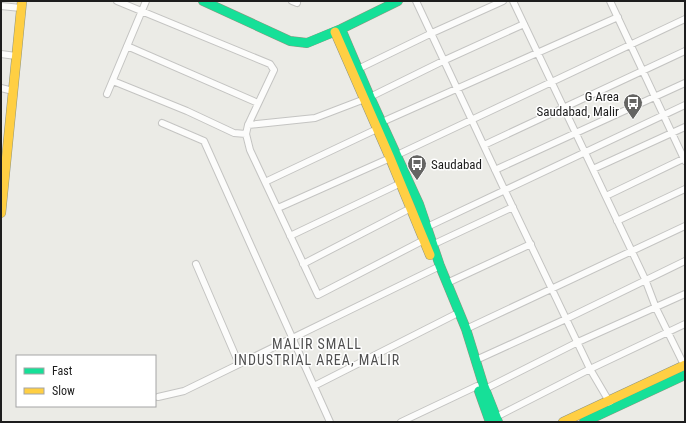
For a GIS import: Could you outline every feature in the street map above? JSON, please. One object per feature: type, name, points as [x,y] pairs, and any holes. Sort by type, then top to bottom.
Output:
[{"type":"street","points":[[117,1],[270,64],[274,70],[248,125],[246,134],[250,150],[318,295],[428,242],[513,208]]},
{"type":"street","points":[[107,94],[146,1]]},
{"type":"street","points":[[203,1],[290,41],[307,43],[398,1]]},
{"type":"street","points":[[416,1],[590,369],[611,404]]},
{"type":"street","points":[[358,69],[503,1]]},
{"type":"street","points":[[513,1],[646,279],[656,308],[685,365],[611,404],[584,422]]},
{"type":"street","points":[[606,196],[685,159],[610,1]]},
{"type":"street","points":[[1,6],[21,5],[1,213]]},
{"type":"street","points":[[265,182],[379,125],[458,88],[618,17]]},
{"type":"street","points":[[278,208],[394,156],[685,19]]},
{"type":"street","points":[[248,125],[315,118],[367,98],[444,60],[524,24]]},
{"type":"street","points":[[338,30],[358,69],[367,98]]},
{"type":"street","points":[[338,30],[379,125],[419,204],[427,227],[428,242]]},
{"type":"street","points":[[127,46],[258,103]]},
{"type":"street","points":[[484,145],[685,51]]},
{"type":"street","points":[[1,54],[16,56]]},
{"type":"street","points":[[113,81],[187,111],[234,133],[246,134]]},
{"type":"street","points":[[495,170],[685,83]]},
{"type":"street","points":[[1,88],[13,91]]},
{"type":"street","points":[[427,227],[685,106]]},
{"type":"street","points":[[162,123],[204,141],[330,422]]},
{"type":"street","points":[[593,169],[685,127]]},
{"type":"street","points":[[394,156],[401,183],[411,208],[428,242],[456,314],[466,329],[476,360],[481,388]]},
{"type":"street","points":[[290,236],[401,183]]},
{"type":"street","points":[[617,221],[685,189]]},
{"type":"street","points":[[303,264],[411,208]]},
{"type":"street","points":[[466,329],[685,226]]},
{"type":"street","points":[[447,283],[531,244]]},
{"type":"street","points":[[476,360],[566,319],[685,261]]},
{"type":"street","points":[[196,264],[239,364]]},
{"type":"street","points":[[158,397],[184,391],[438,267]]},
{"type":"street","points":[[438,267],[447,283],[466,347],[494,420],[590,369],[685,324]]},
{"type":"street","points":[[401,422],[481,388],[685,294]]},
{"type":"street","points":[[314,386],[456,314]]},
{"type":"street","points":[[563,422],[685,375]]},
{"type":"traffic: fast","points":[[203,1],[290,41],[307,43],[341,29],[398,1]]},
{"type":"traffic: fast","points":[[341,29],[419,204],[440,266],[466,329],[483,384],[498,422]]},
{"type":"traffic: fast","points":[[584,422],[685,375]]},
{"type":"traffic: fast","points":[[479,391],[490,422]]},
{"type":"traffic: slow","points":[[1,213],[22,1]]},
{"type":"traffic: slow","points":[[335,32],[390,158],[430,255]]},
{"type":"traffic: slow","points":[[563,422],[685,365]]},
{"type":"place","name":"G Area Saudabad, Malir","points":[[633,120]]},
{"type":"place","name":"Saudabad","points":[[417,181]]},
{"type":"district","name":"MALIR SMALL INDUSTRIAL AREA, MALIR","points":[[317,352]]}]
